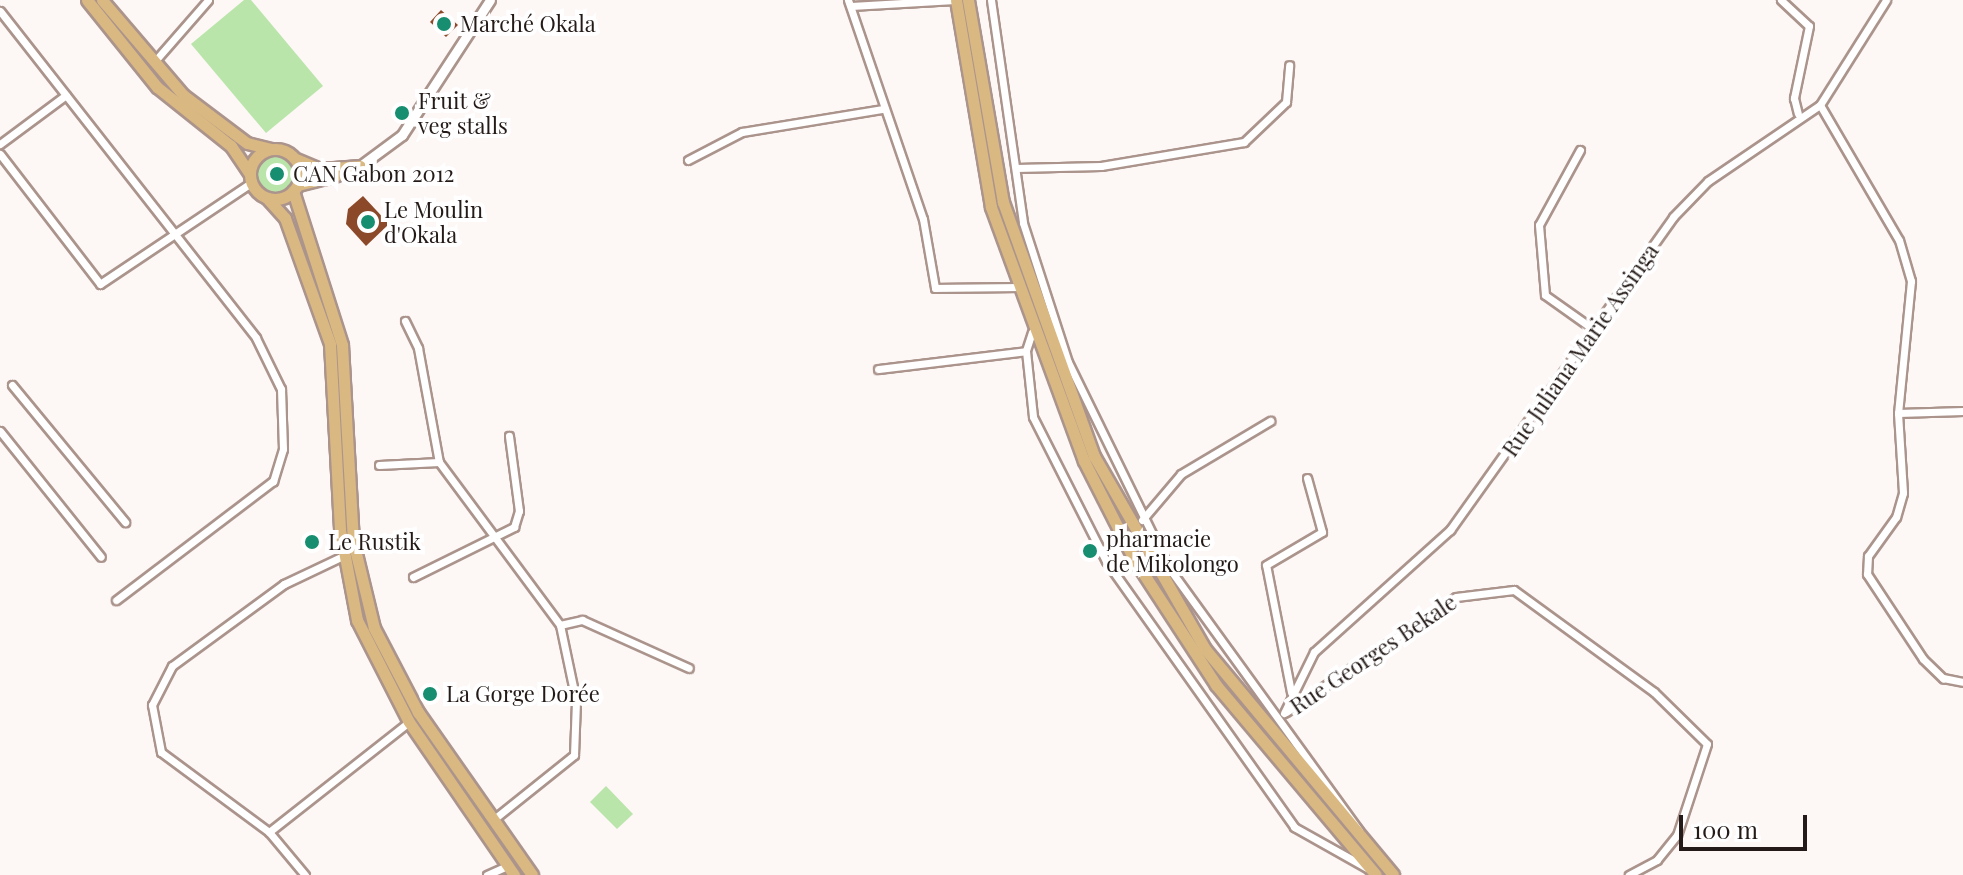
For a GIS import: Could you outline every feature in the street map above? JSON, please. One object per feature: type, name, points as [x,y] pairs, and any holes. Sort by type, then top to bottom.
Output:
[{"type":"main road","points":[[87,0],[157,87],[231,146],[251,178],[286,221],[330,344],[343,556],[366,644],[409,722],[510,870]]},
{"type":"main road","points":[[102,0],[152,63],[240,138],[320,169],[360,166]]},
{"type":"main road","points":[[956,0],[988,195],[1032,332],[1078,449],[1150,583],[1245,723],[1373,872]]},
{"type":"main road","points":[[968,0],[1003,202],[1094,456],[1205,649],[1393,875]]},
{"type":"main road","points":[[251,178],[255,158],[271,149]]},
{"type":"main road","points":[[296,159],[296,188],[342,345],[353,541],[364,600],[400,683],[532,875]]},
{"type":"main road","points":[[267,198],[360,166]]},
{"type":"street","points":[[152,63],[208,0]]},
{"type":"street","points":[[360,166],[402,135],[490,0]]},
{"type":"street","points":[[956,0],[849,3],[923,219],[937,292],[1017,287]]},
{"type":"street","points":[[991,0],[1028,243],[1062,347],[1142,520],[1274,720],[1352,813],[1361,840]]},
{"type":"street","points":[[1781,0],[1809,26],[1794,98],[1798,114]]},
{"type":"street","points":[[1886,0],[1820,105],[1909,266],[1912,294],[1898,413],[1903,493],[1896,517],[1868,556],[1867,574],[1923,659],[1943,678],[1963,682]]},
{"type":"street","points":[[0,11],[256,338],[275,374],[284,419],[281,466],[262,494],[116,600]]},
{"type":"street","points":[[1016,168],[1101,166],[1244,142],[1286,102],[1289,65]]},
{"type":"street","points":[[0,144],[66,95]]},
{"type":"street","name":"Rue Juliana Marie Assinga","points":[[1284,713],[1291,692],[1314,652],[1444,537],[1692,196],[1798,114],[1820,105]]},
{"type":"street","points":[[688,160],[742,132],[883,109]]},
{"type":"street","points":[[1580,150],[1542,210],[1541,251],[1545,295],[1593,329]]},
{"type":"street","points":[[0,154],[100,284],[170,231],[251,178]]},
{"type":"street","points":[[405,321],[418,348],[439,462],[560,625],[579,745],[554,776],[493,820]]},
{"type":"street","points":[[1032,332],[1026,351],[1033,417],[1106,561],[1294,827],[1373,872]]},
{"type":"street","points":[[878,369],[1026,351]]},
{"type":"street","points":[[12,385],[125,522]]},
{"type":"street","points":[[1898,413],[1963,411]]},
{"type":"street","points":[[1142,520],[1181,474],[1270,421]]},
{"type":"street","points":[[0,431],[101,557]]},
{"type":"street","points":[[413,577],[499,541],[519,511],[509,436]]},
{"type":"street","points":[[379,465],[439,462]]},
{"type":"street","points":[[1291,692],[1266,565],[1322,532],[1307,478]]},
{"type":"street","points":[[305,875],[269,832],[161,752],[154,694],[164,674],[210,637],[300,573],[343,556]]},
{"type":"street","name":"Rue Georges Bekale","points":[[1274,720],[1456,597],[1504,587],[1553,614],[1672,709],[1707,744],[1694,794],[1668,849],[1629,875]]},
{"type":"street","points":[[560,625],[582,620],[689,668]]},
{"type":"street","points":[[269,832],[409,722]]},
{"type":"street","points":[[487,875],[510,870]]},
{"type":"green space","points":[[244,0],[251,0],[323,86],[266,133],[191,44]]},
{"type":"green space","points":[[275,154],[289,160],[295,174],[289,188],[275,194],[261,188],[255,174],[261,160]]},
{"type":"green space","points":[[606,786],[633,814],[617,829],[590,802]]},
{"type":"building","name":"Marché Okala","points":[[441,10],[458,25],[446,37],[430,22]]},
{"type":"building","name":"Le Moulin d'Okala","points":[[363,196],[389,224],[366,246],[346,224],[348,209]]},
{"type":"place","name":"Marché Okala","points":[[444,24]]},
{"type":"place","name":"Fruit & veg stalls","points":[[402,113]]},
{"type":"place","name":"CAN Gabon 2012","points":[[277,174]]},
{"type":"place","name":"Le Moulin d'Okala","points":[[368,222]]},
{"type":"place","name":"Le Rustik","points":[[312,542]]},
{"type":"place","name":"pharmacie de Mikolongo","points":[[1090,551]]},
{"type":"place","name":"La Gorge Dorée","points":[[430,694]]}]
